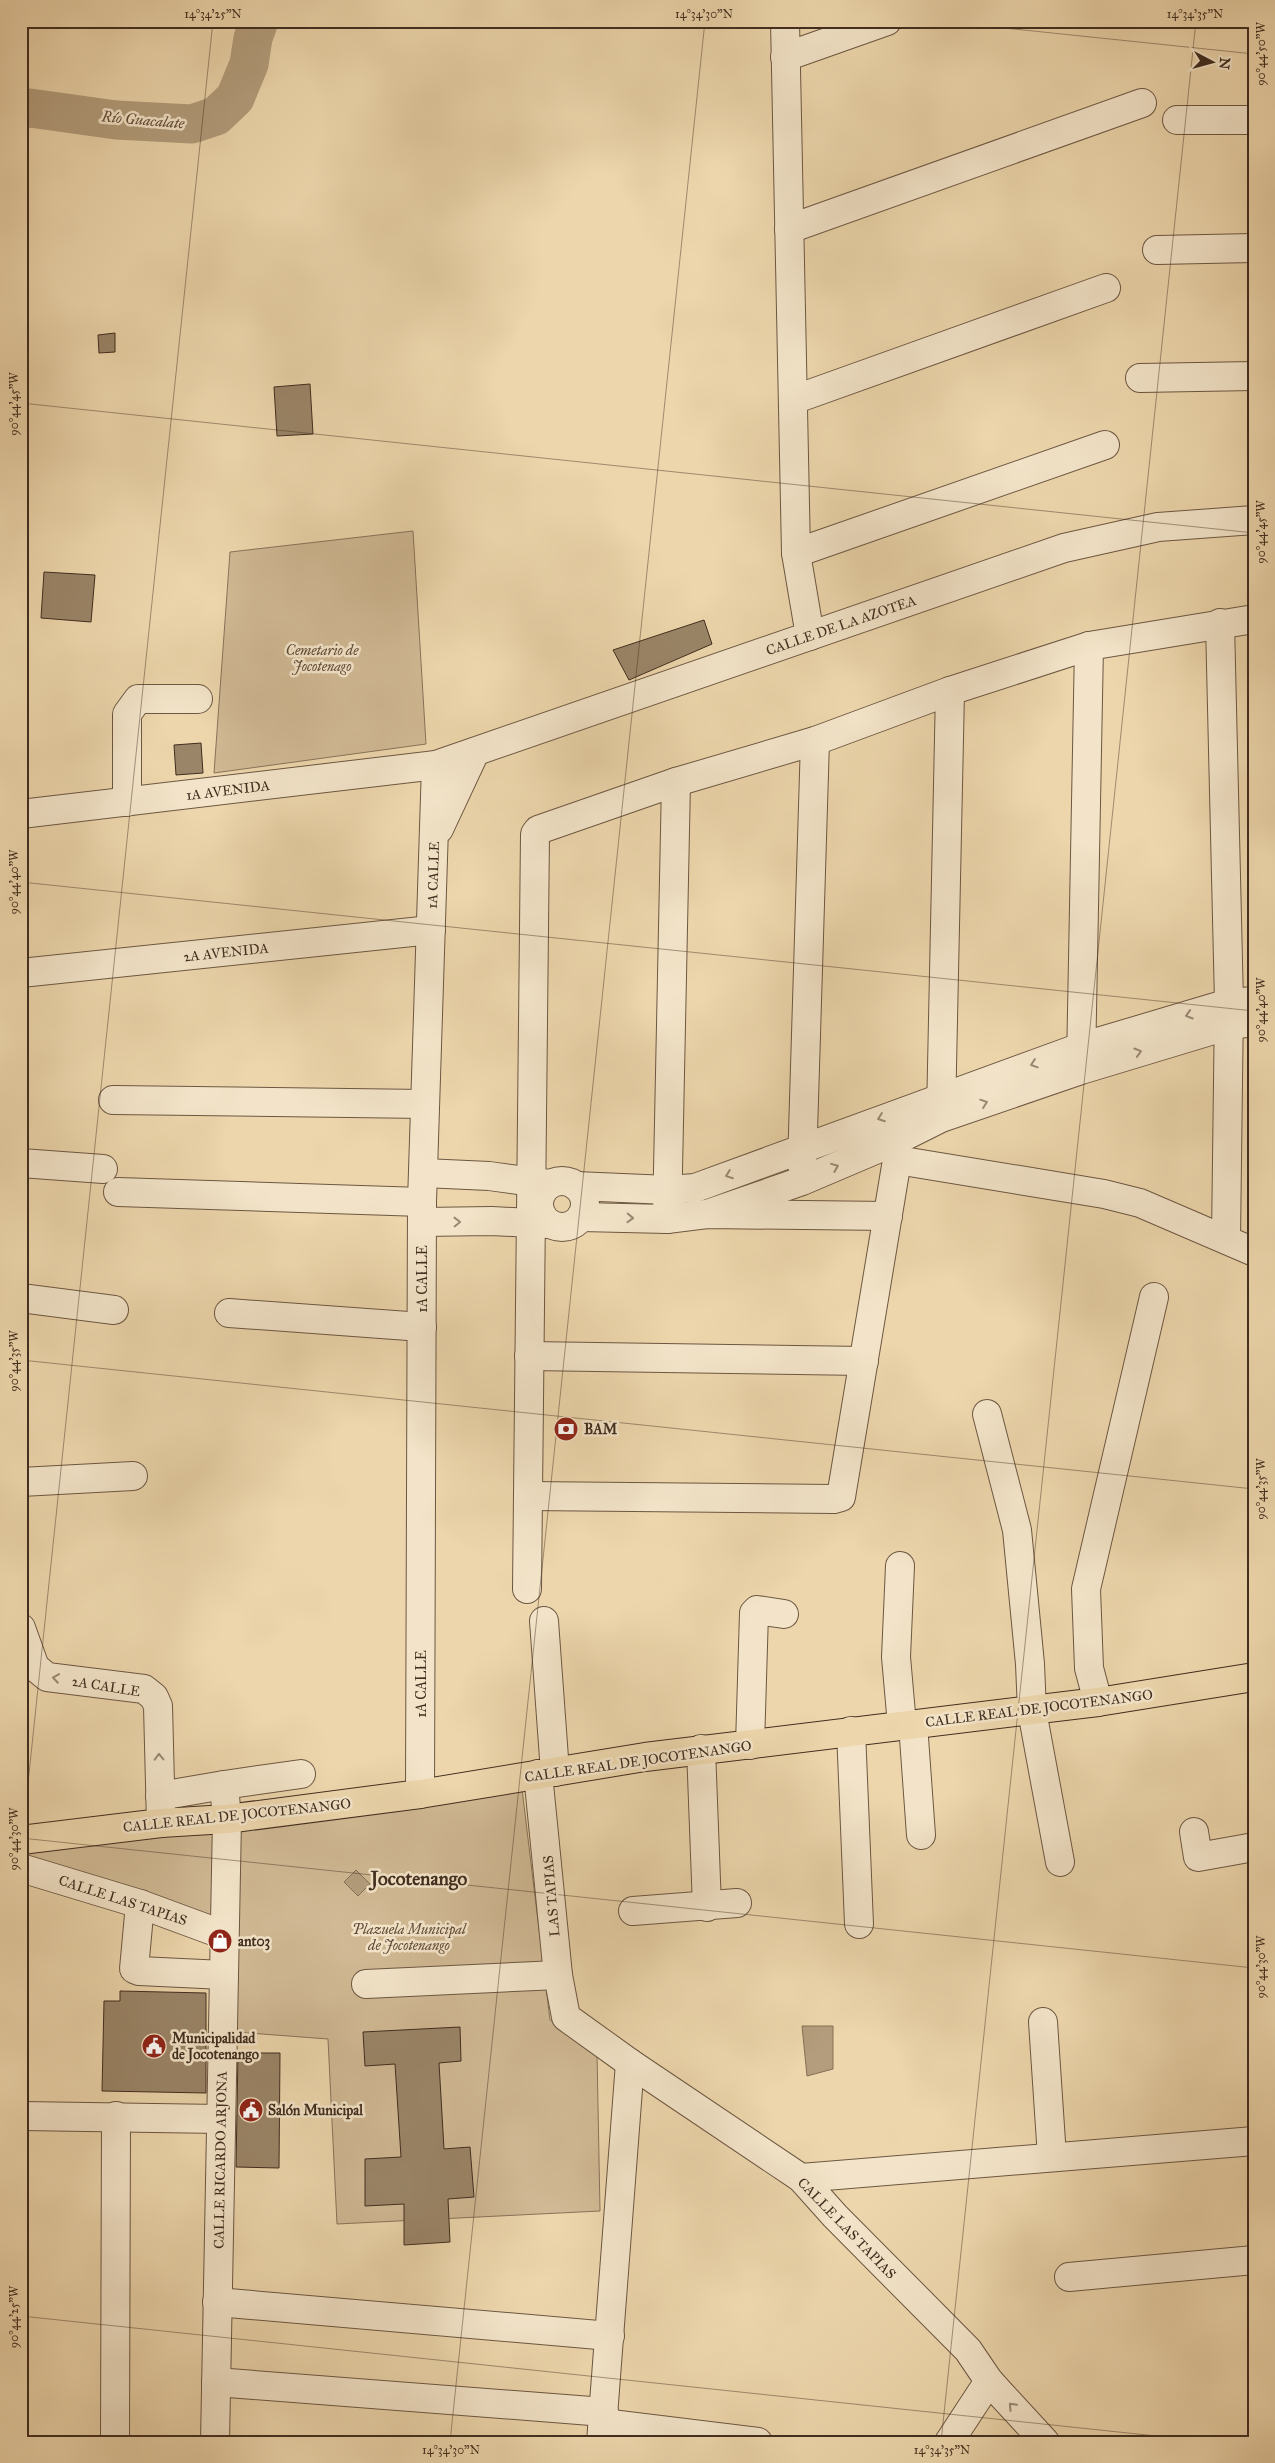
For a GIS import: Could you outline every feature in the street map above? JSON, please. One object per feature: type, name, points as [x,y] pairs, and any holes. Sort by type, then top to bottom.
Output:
[{"type":"main road","name":"CALLE REAL DE JOCOTENANGO","points":[[21,1840],[161,1824],[228,1819],[420,1794],[701,1749],[750,1745],[908,1724],[1032,1711],[1254,1677]]},
{"type":"street","points":[[785,21],[796,553],[810,636]]},
{"type":"street","points":[[785,57],[886,21]]},
{"type":"street","points":[[789,228],[1142,103]]},
{"type":"street","points":[[1177,120],[1254,120]]},
{"type":"street","points":[[1157,250],[1254,248]]},
{"type":"street","points":[[793,400],[1106,288]]},
{"type":"street","points":[[1140,378],[1254,376]]},
{"type":"street","points":[[796,553],[1105,445]]},
{"type":"street","name":"CALLE DE LA AZOTEA","points":[[436,766],[1064,548],[1158,527],[1254,520]]},
{"type":"street","points":[[527,1589],[529,1356],[541,1224],[552,1183],[535,834],[540,827],[676,782],[815,741],[950,691],[1089,646],[1220,623],[1254,619]]},
{"type":"street","points":[[1220,623],[1242,1013],[1226,1239]]},
{"type":"street","points":[[1081,1058],[1089,646]]},
{"type":"street","points":[[707,1214],[893,1152],[941,1107],[950,691]]},
{"type":"street","points":[[127,802],[126,723],[131,706],[138,699],[198,699]]},
{"type":"street","points":[[802,1181],[815,741]]},
{"type":"street","points":[[434,840],[475,752]]},
{"type":"street","name":"1A AVENIDA","points":[[21,814],[436,766]]},
{"type":"street","name":"1A CALLE","points":[[420,1794],[422,1212],[436,766]]},
{"type":"street","points":[[667,1219],[676,782]]},
{"type":"street","name":"2A AVENIDA","points":[[21,973],[431,930]]},
{"type":"street","points":[[424,1173],[489,1176],[552,1183],[668,1190],[695,1188],[802,1147],[941,1107],[1081,1058],[1242,1013]]},
{"type":"street","points":[[113,1100],[425,1104]]},
{"type":"street","points":[[893,1152],[1104,1194],[1140,1203],[1254,1252]]},
{"type":"street","points":[[528,1496],[834,1499],[841,1497],[888,1216],[893,1152]]},
{"type":"street","points":[[21,1162],[104,1169]]},
{"type":"street","points":[[118,1192],[422,1212],[557,1227],[571,1225],[581,1217],[585,1204],[581,1191],[552,1183]]},
{"type":"street","points":[[581,1217],[667,1219],[707,1214],[888,1216]]},
{"type":"street","points":[[1098,1702],[1089,1668],[1086,1589],[1154,1297]]},
{"type":"street","points":[[21,1298],[114,1310]]},
{"type":"street","points":[[229,1313],[422,1327]]},
{"type":"street","points":[[529,1356],[864,1361]]},
{"type":"street","points":[[987,1414],[1017,1530],[1030,1664],[1032,1711],[1060,1862]]},
{"type":"street","points":[[21,1482],[133,1476]]},
{"type":"street","points":[[900,1566],[896,1657],[908,1724],[921,1836]]},
{"type":"street","points":[[750,1745],[754,1613],[757,1610],[784,1614]]},
{"type":"street","name":"LAS TAPIAS","points":[[544,1621],[546,1773],[558,1975],[566,2016]]},
{"type":"street","name":"2A CALLE","points":[[21,1628],[35,1667],[47,1677],[144,1689],[154,1697],[158,1706],[161,1824]]},
{"type":"street","points":[[851,1731],[859,1924]]},
{"type":"street","points":[[701,1749],[706,1907]]},
{"type":"street","points":[[160,1796],[302,1774]]},
{"type":"street","name":"CALLE RICARDO ARJONA","points":[[214,2442],[228,1819],[224,1785]]},
{"type":"street","points":[[1194,1832],[1198,1857],[1254,1847]]},
{"type":"street","name":"CALLE LAS TAPIAS","points":[[21,1868],[140,1904],[224,1935]]},
{"type":"street","points":[[632,1911],[706,1907],[737,1903]]},
{"type":"street","points":[[140,1904],[134,1969],[139,1971],[224,1975]]},
{"type":"street","points":[[366,1984],[558,1975]]},
{"type":"street","name":"CALLE LAS TAPIAS","points":[[566,2016],[630,2064],[801,2178],[835,2216],[968,2350],[989,2381],[1045,2442]]},
{"type":"street","points":[[1044,2022],[1052,2158]]},
{"type":"street","points":[[603,2426],[630,2064]]},
{"type":"street","points":[[21,2116],[221,2119]]},
{"type":"street","points":[[115,2442],[116,2116]]},
{"type":"street","points":[[801,2178],[1254,2141]]},
{"type":"street","points":[[1069,2277],[1254,2260]]},
{"type":"street","points":[[217,2302],[610,2336]]},
{"type":"street","points":[[949,2442],[989,2381]]},
{"type":"street","points":[[216,2382],[758,2442]]},
{"type":"green space","name":"Cemetario de Jocotenago","points":[[413,531],[426,744],[214,773],[230,552]]},
{"type":"green space","name":"Plazuela Municipal de Jocotenango","points":[[522,1789],[550,2020],[597,2053],[600,2211],[337,2224],[328,2039],[235,2032],[239,1830]]},
{"type":"green space","points":[[218,1829],[216,1925],[21,1861],[21,1847]]},
{"type":"shaded area","points":[[356,1870],[370,1884],[358,1896],[344,1882]]},
{"type":"shaded area","points":[[802,2026],[833,2026],[833,2069],[807,2076]]},
{"type":"building","points":[[115,333],[115,352],[99,353],[98,335]]},
{"type":"building","points":[[310,384],[313,434],[277,436],[274,387]]},
{"type":"building","points":[[44,572],[95,575],[91,622],[41,618]]},
{"type":"building","points":[[704,620],[712,644],[629,680],[613,650]]},
{"type":"building","points":[[201,743],[203,773],[176,775],[174,745]]},
{"type":"building","name":"Municipalidad de Jocotenango","points":[[120,1991],[206,1993],[206,2093],[102,2091],[104,2001],[120,2001]]},
{"type":"building","points":[[460,2027],[461,2061],[439,2063],[444,2149],[470,2147],[474,2197],[448,2199],[450,2242],[404,2245],[404,2204],[365,2206],[365,2159],[401,2157],[395,2064],[365,2066],[363,2032]]},
{"type":"building","name":"Salón Municipal","points":[[238,2053],[280,2053],[279,2168],[236,2167]]},
{"type":"waterway","name":"Río Guacalate","points":[[21,110],[30,108],[116,120],[192,124],[216,116],[235,98],[249,64],[253,38],[259,21]]},
{"type":"place","name":"BAM","points":[[566,1429]]},
{"type":"place","name":"ant03","points":[[220,1941]]},
{"type":"place","name":"Municipalidad de Jocotenango","points":[[154,2046]]},
{"type":"place","name":"Salón Municipal","points":[[251,2110]]},
{"type":"district","name":"Jocotenango","points":[[419,1878]]}]
